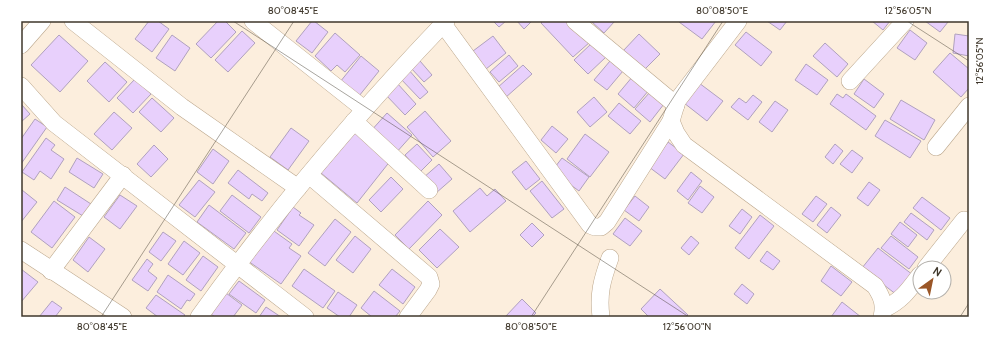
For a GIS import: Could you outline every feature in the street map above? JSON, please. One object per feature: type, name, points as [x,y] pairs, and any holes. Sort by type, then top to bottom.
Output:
[{"type":"street","points":[[21,45],[42,21]]},
{"type":"street","points":[[73,21],[182,107],[298,188]]},
{"type":"street","points":[[253,21],[359,115],[429,190]]},
{"type":"street","points":[[574,21],[676,105]]},
{"type":"street","points":[[199,317],[236,265],[298,188],[359,115],[445,22],[590,225],[602,227],[607,222],[671,121],[676,105],[738,21]]},
{"type":"street","points":[[850,81],[905,21]]},
{"type":"street","points":[[21,86],[54,124],[305,317]]},
{"type":"street","points":[[936,147],[969,106]]},
{"type":"street","points":[[671,121],[676,133],[684,145],[875,286],[883,298],[883,313]]},
{"type":"street","points":[[309,175],[429,277],[431,284],[428,290],[408,317]]},
{"type":"street","points":[[51,271],[123,176]]},
{"type":"street","points":[[932,260],[964,220]]},
{"type":"street","points":[[21,250],[123,317]]},
{"type":"street","points":[[601,317],[601,284],[610,258]]},
{"type":"street","points":[[883,313],[896,303],[912,285]]},
{"type":"building","points":[[149,21],[158,21],[169,29],[152,52],[135,39]]},
{"type":"building","points":[[218,21],[225,21],[236,32],[211,58],[196,44]]},
{"type":"building","points":[[312,21],[328,32],[312,53],[296,41]]},
{"type":"building","points":[[493,21],[506,21],[499,27]]},
{"type":"building","points":[[517,21],[532,21],[524,29]]},
{"type":"building","points":[[543,21],[569,21],[590,42],[573,57],[541,23]]},
{"type":"building","points":[[591,21],[615,21],[604,33]]},
{"type":"building","points":[[716,21],[702,39],[679,22]]},
{"type":"building","points":[[767,21],[787,21],[780,30]]},
{"type":"building","points":[[872,21],[890,21],[883,30]]},
{"type":"building","points":[[925,21],[946,21],[948,22],[940,32]]},
{"type":"building","points":[[910,30],[927,43],[915,60],[897,48]]},
{"type":"building","points":[[242,31],[255,43],[228,72],[215,60]]},
{"type":"building","points":[[746,32],[772,52],[761,66],[735,45]]},
{"type":"building","points":[[335,33],[360,55],[345,72],[337,65],[331,71],[315,56]]},
{"type":"building","points":[[639,34],[660,54],[644,70],[623,51]]},
{"type":"building","points":[[955,34],[969,36],[969,56],[953,53]]},
{"type":"building","points":[[59,35],[88,61],[60,92],[31,65]]},
{"type":"building","points":[[172,35],[190,48],[175,71],[156,58]]},
{"type":"building","points":[[493,36],[506,53],[486,69],[473,51]]},
{"type":"building","points":[[592,43],[606,57],[588,74],[574,60]]},
{"type":"building","points":[[825,43],[848,64],[837,77],[813,56]]},
{"type":"building","points":[[950,53],[969,69],[969,88],[961,97],[933,72]]},
{"type":"building","points":[[509,55],[518,66],[499,82],[490,72]]},
{"type":"building","points":[[361,56],[379,71],[359,96],[340,82]]},
{"type":"building","points":[[420,61],[432,75],[424,82],[411,68]]},
{"type":"building","points":[[610,61],[623,71],[607,90],[594,80]]},
{"type":"building","points":[[105,62],[127,82],[109,102],[87,81]]},
{"type":"building","points":[[806,64],[828,80],[817,95],[795,80]]},
{"type":"building","points":[[523,65],[532,74],[505,98],[497,88]]},
{"type":"building","points":[[408,69],[428,92],[420,99],[399,77]]},
{"type":"building","points":[[633,76],[649,90],[634,108],[618,94]]},
{"type":"building","points":[[135,79],[151,94],[133,113],[117,98]]},
{"type":"building","points":[[864,79],[884,94],[874,108],[854,94]]},
{"type":"building","points":[[397,83],[416,104],[405,115],[385,94]]},
{"type":"building","points":[[699,83],[723,101],[707,121],[684,103]]},
{"type":"building","points":[[650,92],[664,104],[650,122],[635,109]]},
{"type":"building","points":[[837,94],[843,98],[846,94],[876,116],[866,130],[830,104]]},
{"type":"building","points":[[753,95],[762,102],[748,120],[731,107],[739,98],[746,103]]},
{"type":"building","points":[[594,97],[607,112],[590,127],[577,112]]},
{"type":"building","points":[[152,98],[174,118],[161,132],[139,112]]},
{"type":"building","points":[[901,100],[935,120],[924,140],[890,119]]},
{"type":"building","points":[[775,101],[788,110],[772,132],[759,122]]},
{"type":"building","points":[[619,103],[641,121],[630,134],[608,116]]},
{"type":"building","points":[[21,104],[30,114],[21,122]]},
{"type":"building","points":[[425,111],[451,141],[433,157],[407,127]]},
{"type":"building","points":[[114,112],[132,128],[112,150],[94,134]]},
{"type":"building","points":[[387,113],[412,135],[395,154],[370,132]]},
{"type":"building","points":[[35,119],[47,127],[21,164],[21,139]]},
{"type":"building","points":[[885,120],[921,141],[910,158],[875,136]]},
{"type":"building","points":[[552,126],[568,139],[556,153],[541,140]]},
{"type":"building","points":[[291,128],[309,141],[288,170],[270,157]]},
{"type":"building","points":[[352,128],[391,160],[357,203],[321,173],[349,140]]},
{"type":"building","points":[[585,134],[609,152],[590,177],[567,159]]},
{"type":"building","points":[[46,138],[55,145],[51,150],[64,159],[51,179],[40,171],[34,180],[22,172]]},
{"type":"building","points":[[668,142],[684,154],[665,179],[649,167]]},
{"type":"building","points":[[417,144],[432,160],[420,172],[405,155]]},
{"type":"building","points":[[835,144],[843,151],[833,164],[825,157]]},
{"type":"building","points":[[154,145],[168,159],[151,177],[137,164]]},
{"type":"building","points":[[213,149],[229,161],[213,184],[197,172]]},
{"type":"building","points":[[852,150],[863,158],[852,173],[840,164]]},
{"type":"building","points":[[77,158],[103,174],[94,188],[69,172]]},
{"type":"building","points":[[562,158],[589,177],[579,191],[552,171]]},
{"type":"building","points":[[526,161],[540,179],[526,190],[512,172]]},
{"type":"building","points":[[439,164],[452,179],[436,193],[423,178]]},
{"type":"building","points":[[238,170],[268,193],[262,201],[252,194],[249,199],[228,183]]},
{"type":"building","points":[[691,172],[702,181],[688,200],[677,191]]},
{"type":"building","points":[[391,177],[403,189],[381,212],[369,200]]},
{"type":"building","points":[[199,180],[215,192],[195,217],[179,205]]},
{"type":"building","points":[[542,181],[564,209],[552,218],[530,191]]},
{"type":"building","points":[[869,182],[880,190],[868,206],[857,198]]},
{"type":"building","points":[[700,186],[714,197],[702,213],[688,203]]},
{"type":"building","points":[[65,187],[91,204],[83,216],[57,200]]},
{"type":"building","points":[[480,188],[487,196],[495,189],[506,201],[470,232],[453,211]]},
{"type":"building","points":[[22,190],[37,202],[21,222],[21,191]]},
{"type":"building","points":[[120,195],[137,206],[120,229],[104,217]]},
{"type":"building","points":[[232,195],[261,217],[249,233],[220,211]]},
{"type":"building","points":[[635,196],[649,207],[639,221],[624,210]]},
{"type":"building","points":[[816,196],[827,204],[813,222],[802,214]]},
{"type":"building","points":[[922,197],[950,218],[941,230],[913,208]]},
{"type":"building","points":[[54,201],[75,217],[52,248],[31,232]]},
{"type":"building","points":[[428,201],[442,215],[409,249],[395,235]]},
{"type":"building","points":[[209,205],[246,233],[234,249],[197,222]]},
{"type":"building","points":[[293,207],[301,213],[299,215],[314,225],[299,246],[277,230]]},
{"type":"building","points":[[831,207],[841,215],[827,233],[817,225]]},
{"type":"building","points":[[742,209],[752,217],[740,234],[729,226]]},
{"type":"building","points":[[911,213],[934,230],[927,240],[904,222]]},
{"type":"building","points":[[760,215],[774,226],[749,259],[735,248]]},
{"type":"building","points":[[625,218],[642,231],[630,246],[613,234]]},
{"type":"building","points":[[335,219],[351,232],[325,266],[308,253]]},
{"type":"building","points":[[900,222],[917,235],[908,247],[891,234]]},
{"type":"building","points":[[532,223],[544,235],[532,247],[520,235]]},
{"type":"building","points":[[271,229],[292,244],[289,248],[301,256],[281,284],[248,261]]},
{"type":"building","points":[[440,229],[459,247],[437,268],[419,250]]},
{"type":"building","points":[[163,232],[176,241],[161,261],[149,252]]},
{"type":"building","points":[[355,236],[371,249],[353,273],[336,260]]},
{"type":"building","points":[[691,236],[699,243],[689,255],[681,248]]},
{"type":"building","points":[[891,236],[918,257],[916,260],[912,260],[912,265],[909,269],[881,248]]},
{"type":"building","points":[[89,237],[105,249],[88,272],[73,260]]},
{"type":"building","points":[[184,241],[200,253],[183,275],[168,264]]},
{"type":"building","points":[[878,248],[912,274],[912,276],[897,295],[862,268]]},
{"type":"building","points":[[767,251],[780,261],[773,270],[760,261]]},
{"type":"building","points":[[203,256],[218,267],[201,291],[186,280]]},
{"type":"building","points":[[147,259],[153,264],[148,271],[157,278],[148,291],[132,280]]},
{"type":"building","points":[[831,266],[852,282],[841,296],[821,281]]},
{"type":"building","points":[[21,269],[38,282],[21,302]]},
{"type":"building","points":[[304,269],[335,291],[323,308],[292,286]]},
{"type":"building","points":[[392,269],[415,287],[403,304],[379,285]]},
{"type":"building","points":[[168,275],[195,294],[190,301],[187,300],[181,309],[157,292]]},
{"type":"building","points":[[239,281],[265,300],[256,313],[229,294]]},
{"type":"building","points":[[742,284],[754,294],[747,304],[734,294]]},
{"type":"building","points":[[660,289],[688,315],[686,317],[649,317],[641,309]]},
{"type":"building","points":[[374,291],[400,311],[395,317],[372,317],[361,308]]},
{"type":"building","points":[[338,292],[357,305],[349,317],[340,317],[327,308]]},
{"type":"building","points":[[226,293],[242,305],[233,317],[215,317],[211,314]]},
{"type":"building","points":[[156,295],[185,315],[183,317],[158,317],[146,308]]},
{"type":"building","points":[[522,299],[536,313],[532,317],[505,317]]},
{"type":"building","points":[[52,301],[62,308],[55,317],[39,317]]},
{"type":"building","points":[[842,302],[861,317],[831,317]]},
{"type":"building","points":[[266,307],[281,317],[259,317]]}]
